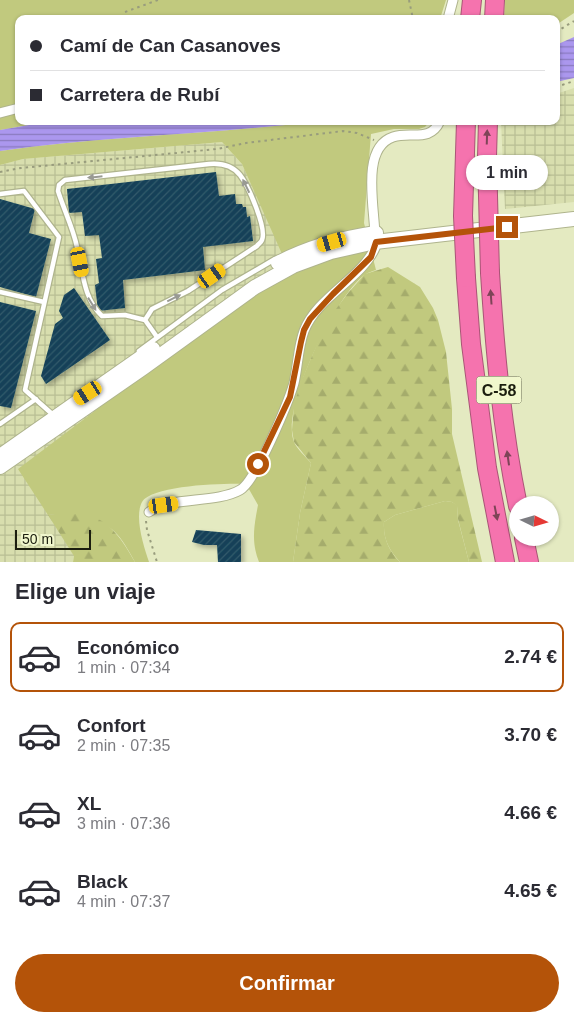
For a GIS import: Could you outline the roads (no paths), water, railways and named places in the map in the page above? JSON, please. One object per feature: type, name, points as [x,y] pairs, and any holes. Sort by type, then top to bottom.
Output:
[{"type":"highway","points":[[470,15],[472,0]]},
{"type":"highway","points":[[494,15],[495,0]]},
{"type":"highway","name":"C-58","points":[[466,125],[463,216],[471,344],[487,468],[505,562]]},
{"type":"highway","name":"C-58","points":[[488,125],[490,273],[496,370],[509,463],[516,496]]},
{"type":"highway","points":[[525,546],[528,562]]},
{"type":"main road","points":[[0,456],[232,292],[296,254],[347,238],[375,238],[574,211]]},
{"type":"main road","points":[[0,468],[265,280],[287,268],[331,252],[340,246],[375,238],[425,233],[442,234],[574,219]]},
{"type":"street","points":[[449,15],[453,0]]},
{"type":"street","points":[[0,112],[15,109]]},
{"type":"street","points":[[148,512],[164,505],[214,498],[239,491],[244,487],[264,454],[290,397],[304,330],[310,319],[371,257],[375,238],[372,173],[376,154],[383,144],[391,138],[401,135],[425,135],[437,128],[438,125]]},
{"type":"lane","points":[[146,320],[152,309],[196,286],[257,246],[262,240],[259,214],[240,175],[232,168],[221,163],[209,164],[66,180],[59,185],[58,191],[77,246],[87,295],[96,311],[102,316],[125,316],[146,320],[158,337]]},
{"type":"lane","points":[[0,194],[24,191],[59,237],[25,390],[51,413]]},
{"type":"lane","points":[[134,354],[222,290],[279,256],[296,254]]},
{"type":"lane","points":[[0,292],[44,302]]},
{"type":"lane","points":[[0,424],[36,399]]},
{"type":"lane","points":[[0,450],[58,408]]}]
